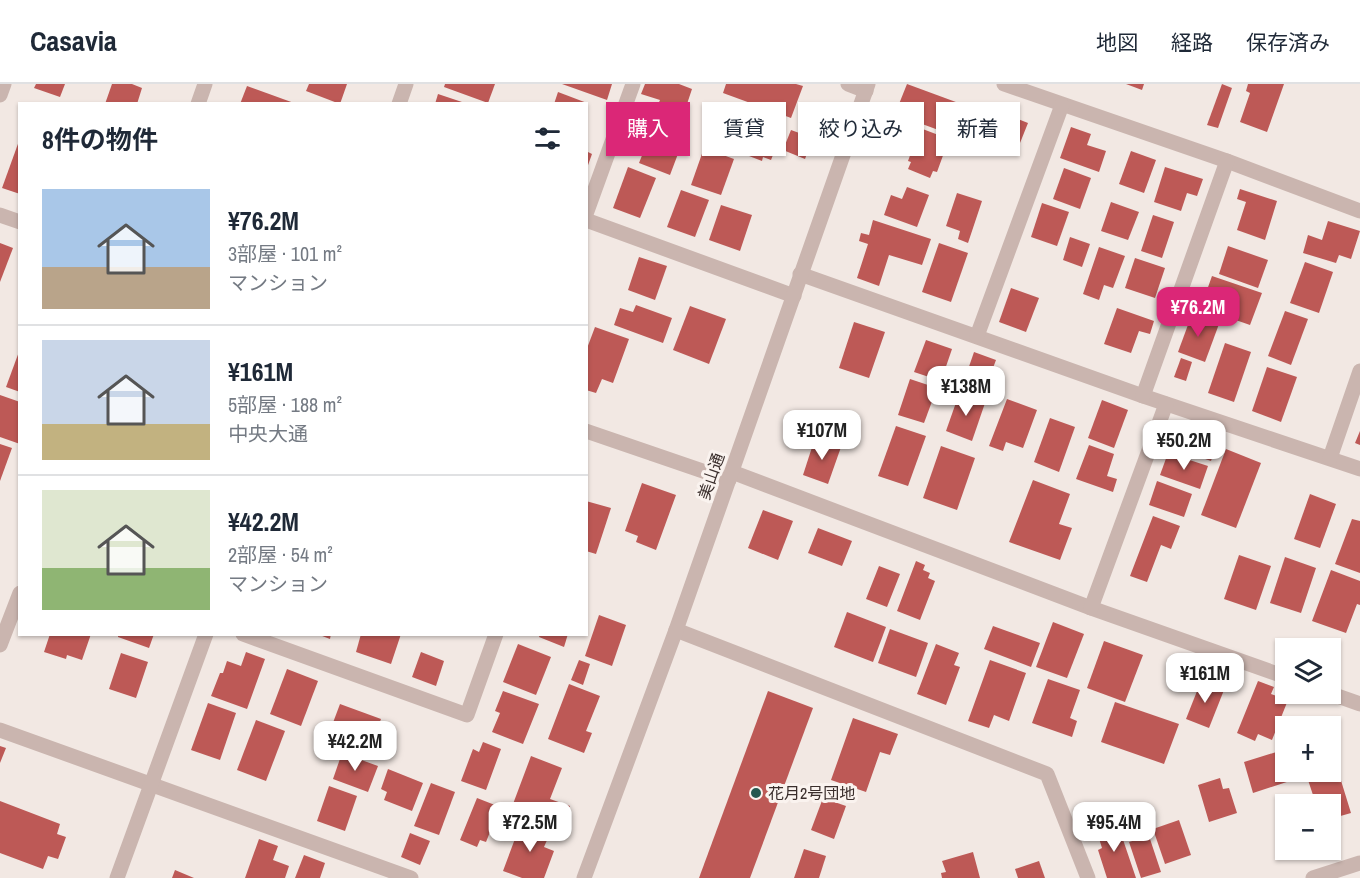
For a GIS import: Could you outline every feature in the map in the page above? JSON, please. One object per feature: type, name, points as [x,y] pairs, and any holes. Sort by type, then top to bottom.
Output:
[{"type":"street","points":[[0,95],[4,84]]},
{"type":"street","points":[[199,102],[205,84]]},
{"type":"street","points":[[400,102],[406,84]]},
{"type":"street","points":[[588,208],[633,84]]},
{"type":"street","points":[[848,84],[867,87]]},
{"type":"street","points":[[1004,84],[1227,161],[1360,211]]},
{"type":"street","name":"美山通","points":[[584,878],[676,630],[867,87]]},
{"type":"street","points":[[977,336],[1062,105]]},
{"type":"street","points":[[1143,396],[1227,161]]},
{"type":"street","points":[[0,215],[18,221]]},
{"type":"street","points":[[588,221],[794,296]]},
{"type":"street","points":[[800,274],[1143,396],[1360,469]]},
{"type":"street","points":[[1330,458],[1360,371]]},
{"type":"street","points":[[1091,608],[1167,404]]},
{"type":"street","points":[[588,432],[730,476],[1275,674]]},
{"type":"street","points":[[0,645],[18,598]]},
{"type":"street","points":[[676,630],[1047,774],[1088,878]]},
{"type":"street","points":[[117,878],[205,636]]},
{"type":"street","points":[[249,636],[467,715],[494,636]]},
{"type":"street","points":[[1341,697],[1360,704]]},
{"type":"street","points":[[0,730],[411,878]]},
{"type":"street","points":[[1313,878],[1360,863]]},
{"type":"building","points":[[36,84],[65,84],[60,97],[34,88]]},
{"type":"building","points":[[112,84],[132,84],[142,88],[138,102],[106,102]]},
{"type":"building","points":[[309,84],[347,84],[341,102],[306,91]]},
{"type":"building","points":[[445,84],[495,84],[488,102],[444,87]]},
{"type":"building","points":[[562,84],[612,84],[607,100]]},
{"type":"building","points":[[645,84],[679,84],[692,89],[688,102],[659,102],[660,100],[641,94]]},
{"type":"building","points":[[726,84],[796,84],[803,86],[791,118],[786,116],[786,102],[747,102],[723,93]]},
{"type":"building","points":[[907,84],[956,102],[936,102],[936,129],[924,125],[924,102],[900,102]]},
{"type":"building","points":[[1126,84],[1144,84],[1142,90]]},
{"type":"building","points":[[1222,84],[1232,88],[1218,128],[1207,125]]},
{"type":"building","points":[[1248,84],[1284,84],[1267,132],[1240,122],[1250,93],[1246,91]]},
{"type":"building","points":[[247,86],[291,102],[241,102]]},
{"type":"building","points":[[558,92],[584,102],[555,102]]},
{"type":"building","points":[[438,94],[462,102],[436,102]]},
{"type":"building","points":[[1020,120],[1028,123],[1020,143]]},
{"type":"building","points":[[1071,127],[1091,134],[1087,145],[1106,151],[1099,172],[1060,158]]},
{"type":"building","points":[[791,130],[798,133],[798,156],[806,156],[805,159],[786,151],[786,142]]},
{"type":"building","points":[[924,130],[936,134],[936,156],[943,156],[937,172],[933,171],[930,178],[908,169],[911,162],[908,161],[910,156],[924,156]]},
{"type":"building","points":[[18,144],[18,193],[2,188]]},
{"type":"building","points":[[1131,151],[1156,160],[1144,193],[1119,184]]},
{"type":"building","points":[[588,152],[592,154],[588,165]]},
{"type":"building","points":[[702,154],[702,156],[726,156],[734,159],[721,195],[691,185]]},
{"type":"building","points":[[642,156],[677,156],[670,175],[639,163]]},
{"type":"building","points":[[749,156],[773,156],[771,160],[763,157],[762,161]]},
{"type":"building","points":[[628,167],[656,178],[640,218],[613,208]]},
{"type":"building","points":[[1165,167],[1203,179],[1197,196],[1187,193],[1181,211],[1154,202]]},
{"type":"building","points":[[1064,168],[1091,178],[1080,209],[1053,199]]},
{"type":"building","points":[[907,187],[929,195],[917,227],[884,215],[891,195],[902,199]]},
{"type":"building","points":[[1240,189],[1277,201],[1265,240],[1237,230],[1246,202],[1237,199]]},
{"type":"building","points":[[681,190],[709,200],[695,237],[667,227]]},
{"type":"building","points":[[957,193],[982,201],[968,243],[958,239],[960,231],[946,226]]},
{"type":"building","points":[[1111,202],[1139,212],[1128,240],[1101,231]]},
{"type":"building","points":[[1042,203],[1069,212],[1057,246],[1031,237]]},
{"type":"building","points":[[721,205],[752,215],[740,251],[709,240]]},
{"type":"building","points":[[1153,215],[1174,222],[1162,258],[1141,251]]},
{"type":"building","points":[[873,220],[931,239],[922,265],[889,255],[879,286],[857,278],[868,244],[859,241],[861,233],[869,235]]},
{"type":"building","points":[[1328,221],[1360,231],[1351,259],[1339,255],[1336,263],[1303,253],[1308,235],[1322,240]]},
{"type":"building","points":[[1070,237],[1090,244],[1082,267],[1063,260]]},
{"type":"building","points":[[0,243],[13,248],[0,282]]},
{"type":"building","points":[[939,243],[968,253],[951,302],[922,292]]},
{"type":"building","points":[[1228,246],[1268,260],[1258,288],[1219,274]]},
{"type":"building","points":[[1099,247],[1125,256],[1113,288],[1104,285],[1099,300],[1083,294]]},
{"type":"building","points":[[639,257],[667,266],[655,300],[628,290]]},
{"type":"building","points":[[1135,258],[1165,268],[1155,298],[1125,288]]},
{"type":"building","points":[[1305,262],[1333,272],[1319,313],[1290,303]]},
{"type":"building","points":[[1212,276],[1262,293],[1250,325],[1207,310],[1213,292],[1207,290]]},
{"type":"building","points":[[1011,288],[1039,298],[1026,332],[999,322]]},
{"type":"building","points":[[636,305],[672,318],[663,343],[614,325],[620,308],[633,312]]},
{"type":"building","points":[[690,306],[726,319],[709,364],[673,350]]},
{"type":"building","points":[[1117,308],[1154,321],[1150,334],[1139,331],[1131,353],[1104,344]]},
{"type":"building","points":[[1285,311],[1308,319],[1291,365],[1268,356]]},
{"type":"building","points":[[1192,314],[1219,324],[1205,362],[1178,352]]},
{"type":"building","points":[[854,322],[885,332],[869,378],[839,368]]},
{"type":"building","points":[[595,327],[629,339],[613,383],[602,379],[596,393],[588,391],[588,346]]},
{"type":"building","points":[[926,340],[952,349],[941,381],[914,372]]},
{"type":"building","points":[[1225,343],[1251,352],[1234,402],[1208,393]]},
{"type":"building","points":[[974,352],[996,360],[984,392],[963,384]]},
{"type":"building","points":[[18,354],[18,391],[6,387]]},
{"type":"building","points":[[1181,358],[1192,362],[1186,381],[1174,377]]},
{"type":"building","points":[[1267,367],[1297,377],[1281,422],[1252,411]]},
{"type":"building","points":[[910,379],[937,388],[924,423],[898,415]]},
{"type":"building","points":[[959,394],[985,403],[972,441],[946,431]]},
{"type":"building","points":[[0,395],[18,401],[18,443],[0,437]]},
{"type":"building","points":[[1007,399],[1037,410],[1023,448],[1006,442],[1003,451],[989,446]]},
{"type":"building","points":[[1102,400],[1128,410],[1114,448],[1088,438]]},
{"type":"building","points":[[1050,418],[1075,427],[1059,472],[1034,462]]},
{"type":"building","points":[[896,426],[926,436],[908,486],[878,476]]},
{"type":"building","points":[[1180,426],[1218,440],[1211,461],[1173,448]]},
{"type":"building","points":[[1360,431],[1360,445],[1355,443]]},
{"type":"building","points":[[815,438],[841,447],[828,484],[803,475]]},
{"type":"building","points":[[0,444],[12,448],[0,481]]},
{"type":"building","points":[[1089,445],[1114,454],[1107,476],[1117,479],[1113,492],[1076,479]]},
{"type":"building","points":[[941,446],[975,458],[957,510],[923,498]]},
{"type":"building","points":[[1226,449],[1261,463],[1236,528],[1201,515]]},
{"type":"building","points":[[1168,453],[1208,466],[1200,489],[1160,475]]},
{"type":"building","points":[[1033,480],[1070,494],[1059,524],[1072,528],[1060,560],[1009,542]]},
{"type":"building","points":[[1157,481],[1192,494],[1184,517],[1149,505]]},
{"type":"building","points":[[642,483],[676,495],[656,550],[636,542],[638,536],[625,531]]},
{"type":"building","points":[[1310,494],[1336,504],[1320,548],[1294,539]]},
{"type":"building","points":[[588,502],[611,508],[596,554],[588,552]]},
{"type":"building","points":[[763,510],[793,521],[778,560],[748,548]]},
{"type":"building","points":[[1153,516],[1180,526],[1171,549],[1161,545],[1147,582],[1130,576]]},
{"type":"building","points":[[1352,519],[1360,521],[1360,573],[1335,564]]},
{"type":"building","points":[[818,528],[852,541],[842,566],[808,553]]},
{"type":"building","points":[[1239,555],[1271,566],[1256,610],[1224,599]]},
{"type":"building","points":[[1285,557],[1316,568],[1301,613],[1270,603]]},
{"type":"building","points":[[916,561],[925,565],[923,570],[930,573],[928,578],[935,581],[920,620],[897,611]]},
{"type":"building","points":[[879,566],[900,574],[887,607],[866,599]]},
{"type":"building","points":[[1331,570],[1360,581],[1360,605],[1357,604],[1346,633],[1312,621]]},
{"type":"building","points":[[847,612],[886,627],[873,662],[834,647]]},
{"type":"building","points":[[599,615],[626,625],[612,666],[585,656]]},
{"type":"building","points":[[1053,622],[1084,634],[1067,678],[1036,667]]},
{"type":"building","points":[[993,626],[1040,643],[1031,667],[984,649]]},
{"type":"building","points":[[890,629],[928,643],[916,677],[878,663]]},
{"type":"building","points":[[49,636],[90,636],[82,660],[67,655],[66,659],[44,652]]},
{"type":"building","points":[[118,636],[153,636],[149,648]]},
{"type":"building","points":[[360,636],[400,636],[391,664],[356,652]]},
{"type":"building","points":[[539,636],[567,636],[564,647]]},
{"type":"building","points":[[1104,641],[1143,655],[1125,702],[1087,688]]},
{"type":"building","points":[[518,644],[551,657],[536,695],[503,682]]},
{"type":"building","points":[[936,644],[959,653],[954,665],[960,667],[946,705],[917,694]]},
{"type":"building","points":[[246,652],[265,659],[247,709],[211,696],[227,661],[241,666]]},
{"type":"building","points":[[421,652],[444,661],[436,686],[412,677]]},
{"type":"building","points":[[121,653],[148,662],[136,698],[109,689]]},
{"type":"building","points":[[1187,658],[1201,664],[1190,689],[1177,684]]},
{"type":"building","points":[[579,660],[590,664],[583,685],[571,680]]},
{"type":"building","points":[[990,660],[1026,673],[1009,721],[994,715],[989,728],[968,721]]},
{"type":"building","points":[[287,669],[318,681],[301,726],[270,714]]},
{"type":"building","points":[[1048,679],[1080,690],[1070,718],[1077,721],[1072,737],[1032,723]]},
{"type":"building","points":[[1201,681],[1224,690],[1209,728],[1186,719]]},
{"type":"building","points":[[1258,681],[1274,687],[1271,694],[1275,695],[1275,704],[1286,704],[1282,716],[1275,716],[1275,732],[1272,740],[1258,734],[1255,741],[1237,733]]},
{"type":"building","points":[[569,684],[600,696],[586,731],[592,733],[584,753],[548,739]]},
{"type":"building","points":[[503,691],[539,704],[523,744],[492,732],[500,713],[495,711]]},
{"type":"building","name":"花月2号団地","points":[[768,691],[813,708],[750,878],[699,878]]},
{"type":"building","points":[[1115,702],[1179,724],[1164,764],[1101,742]]},
{"type":"building","points":[[208,703],[236,713],[220,760],[191,750]]},
{"type":"building","points":[[340,704],[381,719],[369,751],[328,736]]},
{"type":"building","points":[[853,718],[898,734],[890,755],[880,752],[866,792],[831,780]]},
{"type":"building","points":[[256,720],[285,731],[266,781],[237,770]]},
{"type":"building","points":[[483,742],[501,749],[486,790],[461,781],[473,749],[479,752]]},
{"type":"building","points":[[0,746],[6,748],[0,763]]},
{"type":"building","points":[[1275,752],[1275,782],[1287,782],[1253,793],[1244,762]]},
{"type":"building","points":[[342,753],[378,766],[368,792],[333,779]]},
{"type":"building","points":[[531,756],[562,768],[550,799],[570,806],[564,822],[513,804]]},
{"type":"building","points":[[388,769],[423,783],[412,811],[384,800],[387,792],[381,789]]},
{"type":"building","points":[[1220,778],[1223,789],[1229,788],[1237,813],[1209,822],[1198,785]]},
{"type":"building","points":[[1341,780],[1351,813],[1341,816],[1341,794],[1313,794],[1309,782]]},
{"type":"building","points":[[431,783],[455,792],[439,835],[414,826]]},
{"type":"building","points":[[329,786],[357,796],[345,831],[317,821]]},
{"type":"building","points":[[477,798],[500,807],[486,842],[480,840],[477,847],[460,840]]},
{"type":"building","points":[[823,798],[846,806],[834,839],[811,830]]},
{"type":"building","points":[[0,801],[60,824],[57,834],[66,837],[58,859],[48,856],[43,869],[0,853]]},
{"type":"building","points":[[522,820],[551,831],[544,847],[554,851],[544,878],[522,878],[503,871]]},
{"type":"building","points":[[1179,820],[1191,855],[1165,864],[1153,829]]},
{"type":"building","points":[[1117,822],[1136,878],[1107,878],[1098,850],[1102,848],[1096,829]]},
{"type":"building","points":[[410,833],[430,841],[420,865],[401,857]]},
{"type":"building","points":[[1149,836],[1161,872],[1141,878],[1129,842]]},
{"type":"building","points":[[259,839],[278,846],[273,860],[289,866],[285,878],[245,878]]},
{"type":"building","points":[[804,849],[826,856],[819,878],[794,878]]},
{"type":"building","points":[[973,852],[980,878],[942,878],[941,873],[946,872],[942,861]]},
{"type":"building","points":[[304,855],[325,863],[320,878],[295,878]]},
{"type":"building","points":[[1039,861],[1045,878],[1018,878],[1015,869]]},
{"type":"building","points":[[175,870],[194,878],[172,878]]},
{"type":"place","name":"花月2号団地","points":[[756,793]]}]
